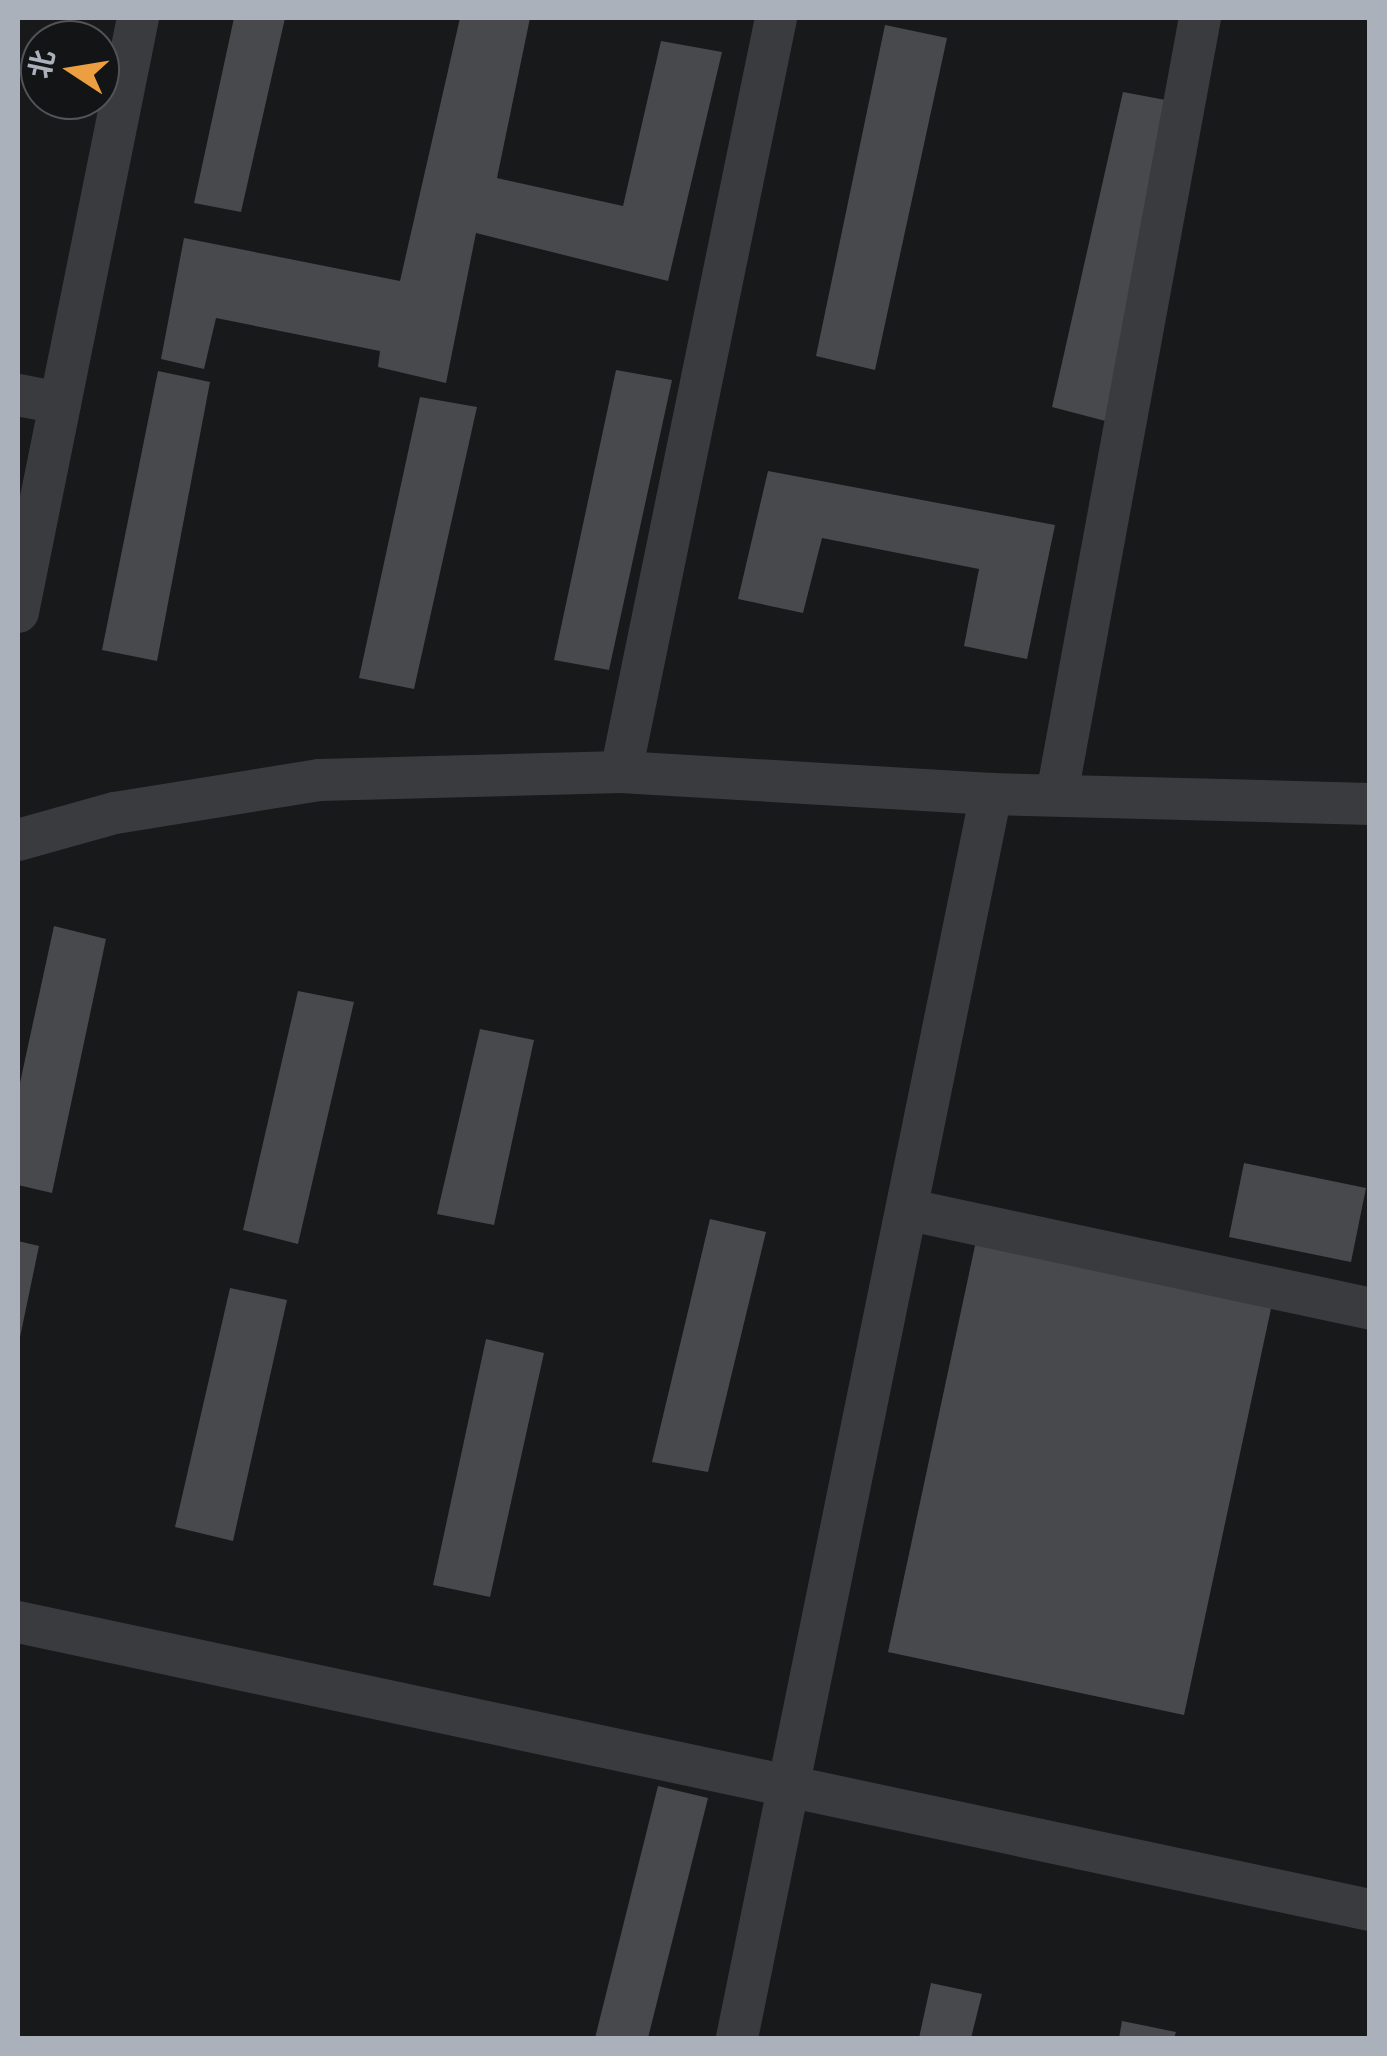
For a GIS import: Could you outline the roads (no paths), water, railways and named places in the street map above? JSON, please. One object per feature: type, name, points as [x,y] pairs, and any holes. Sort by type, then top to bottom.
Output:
[{"type":"lane","points":[[18,612],[138,18]]},
{"type":"lane","points":[[621,772],[776,18]]},
{"type":"lane","points":[[1057,794],[1200,18]]},
{"type":"lane","points":[[18,394],[60,403]]},
{"type":"lane","points":[[18,840],[115,812],[319,780],[621,772],[991,794],[1370,804]]},
{"type":"lane","points":[[737,2038],[910,1210],[991,794]]},
{"type":"lane","points":[[910,1210],[1370,1309]]},
{"type":"lane","points":[[18,1622],[1370,1910]]}]
